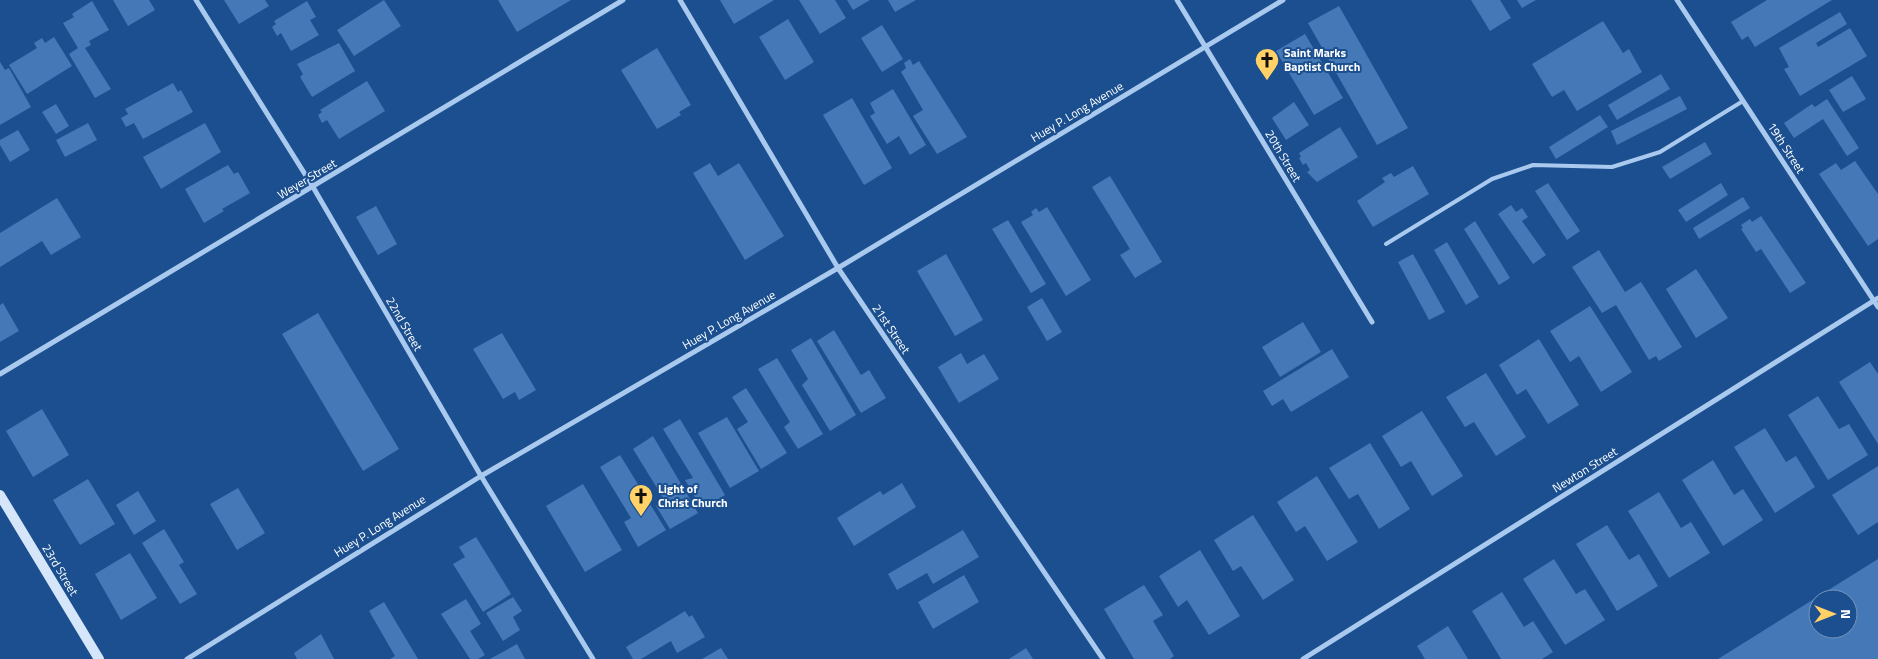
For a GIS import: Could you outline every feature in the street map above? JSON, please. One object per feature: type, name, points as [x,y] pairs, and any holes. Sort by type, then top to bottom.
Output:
[{"type":"street","name":"22nd Street","points":[[196,0],[314,187],[480,476],[593,659]]},
{"type":"street","name":"Weyer Street","points":[[0,374],[623,0]]},
{"type":"street","name":"21st Street","points":[[680,0],[838,268],[1103,659]]},
{"type":"street","name":"20th Street","points":[[1177,0],[1372,322]]},
{"type":"street","name":"Huey P. Long Avenue","points":[[187,659],[480,476],[838,268],[1283,0]]},
{"type":"street","name":"19th Street","points":[[1678,0],[1876,299],[1878,307]]},
{"type":"street","name":"Newton Street","points":[[1303,659],[1876,299]]},
{"type":"street","name":"23rd Street","points":[[0,495],[99,659]]},
{"type":"lane","points":[[1386,244],[1492,179],[1533,165],[1612,167],[1660,152],[1744,101]]},
{"type":"building","points":[[113,0],[149,0],[155,10],[128,26]]},
{"type":"building","points":[[224,0],[265,0],[269,6],[239,24]]},
{"type":"building","points":[[384,0],[401,26],[354,56],[337,30]]},
{"type":"building","points":[[498,0],[571,0],[517,32]]},
{"type":"building","points":[[720,0],[774,0],[734,24]]},
{"type":"building","points":[[799,0],[835,0],[846,18],[820,34]]},
{"type":"building","points":[[847,0],[870,0],[853,10]]},
{"type":"building","points":[[888,0],[916,0],[895,12]]},
{"type":"building","points":[[1471,0],[1500,0],[1511,18],[1490,31]]},
{"type":"building","points":[[1517,0],[1536,0],[1522,8]]},
{"type":"building","points":[[1767,0],[1832,0],[1755,47],[1748,36],[1742,40],[1731,22]]},
{"type":"building","points":[[92,1],[109,30],[89,41],[91,45],[85,48],[111,89],[95,98],[69,54],[78,48],[63,23],[74,17],[72,14]]},
{"type":"building","points":[[307,1],[316,17],[310,20],[319,35],[291,51],[281,33],[277,36],[272,27],[276,24],[274,21]]},
{"type":"building","points":[[1339,6],[1408,128],[1377,145],[1308,23]]},
{"type":"building","points":[[1840,12],[1847,24],[1816,43],[1818,47],[1850,28],[1867,56],[1800,96],[1784,69],[1789,67],[1779,48]]},
{"type":"building","points":[[788,19],[814,62],[785,80],[759,37]]},
{"type":"building","points":[[1603,21],[1623,53],[1629,49],[1642,72],[1577,111],[1564,90],[1552,97],[1532,64]]},
{"type":"building","points":[[882,25],[903,59],[882,72],[861,38]]},
{"type":"building","points":[[1305,34],[1343,98],[1314,115],[1276,51]]},
{"type":"building","points":[[54,37],[72,66],[27,94],[9,65],[37,48],[34,43],[42,38],[45,43]]},
{"type":"building","points":[[339,43],[355,71],[312,97],[300,77],[303,74],[297,64]]},
{"type":"building","points":[[657,48],[691,105],[679,112],[681,115],[657,129],[621,70]]},
{"type":"building","points":[[910,59],[913,65],[919,61],[967,137],[937,154],[913,116],[923,110],[901,72],[906,68],[904,63]]},
{"type":"building","points":[[0,62],[5,70],[9,68],[31,107],[0,125]]},
{"type":"building","points":[[1661,74],[1670,89],[1617,120],[1608,105]]},
{"type":"building","points":[[1852,76],[1866,99],[1843,112],[1829,90]]},
{"type":"building","points":[[367,81],[385,111],[339,139],[327,120],[322,123],[318,115],[322,112],[320,110]]},
{"type":"building","points":[[173,83],[178,92],[181,90],[193,112],[143,139],[134,123],[126,127],[121,118],[128,114],[125,109]]},
{"type":"building","points":[[893,89],[926,145],[910,155],[899,136],[887,144],[870,116],[875,113],[870,103]]},
{"type":"building","points":[[1680,96],[1687,109],[1617,145],[1611,131]]},
{"type":"building","points":[[852,98],[892,168],[864,185],[823,115]]},
{"type":"building","points":[[1827,99],[1859,148],[1847,156],[1823,119],[1794,138],[1784,123],[1812,104],[1815,107]]},
{"type":"building","points":[[1294,102],[1309,125],[1286,140],[1272,118]]},
{"type":"building","points":[[56,104],[69,126],[56,134],[42,112]]},
{"type":"building","points":[[1600,115],[1608,127],[1556,159],[1549,147]]},
{"type":"building","points":[[88,123],[97,140],[65,157],[56,140]]},
{"type":"building","points":[[205,123],[221,152],[161,189],[143,157]]},
{"type":"building","points":[[1340,127],[1358,157],[1317,182],[1307,172],[1310,170],[1306,163],[1303,165],[1299,158],[1301,157],[1299,153]]},
{"type":"building","points":[[18,130],[30,150],[10,162],[0,145],[0,140]]},
{"type":"building","points":[[1705,142],[1712,154],[1670,179],[1662,167]]},
{"type":"building","points":[[1855,161],[1878,194],[1878,239],[1868,246],[1819,174],[1836,163],[1841,170]]},
{"type":"building","points":[[710,163],[718,176],[739,163],[784,236],[745,260],[693,173]]},
{"type":"building","points":[[228,165],[234,174],[238,172],[250,193],[222,209],[224,211],[204,223],[185,189]]},
{"type":"building","points":[[1413,166],[1429,194],[1373,227],[1357,201],[1385,182],[1382,178],[1391,173],[1394,177]]},
{"type":"building","points":[[1110,176],[1162,262],[1135,278],[1120,255],[1130,249],[1092,187]]},
{"type":"building","points":[[1548,183],[1580,231],[1567,240],[1535,191]]},
{"type":"building","points":[[1721,183],[1728,195],[1686,222],[1678,210]]},
{"type":"building","points":[[1743,197],[1750,208],[1699,239],[1693,228]]},
{"type":"building","points":[[57,198],[81,237],[51,255],[42,241],[0,267],[0,233]]},
{"type":"building","points":[[1511,205],[1516,212],[1522,208],[1528,217],[1522,221],[1546,255],[1533,264],[1498,214]]},
{"type":"building","points":[[376,206],[397,244],[378,255],[356,217]]},
{"type":"building","points":[[1047,207],[1091,280],[1066,296],[1021,222],[1033,215],[1031,212],[1036,208],[1039,212]]},
{"type":"building","points":[[1761,216],[1806,283],[1790,293],[1761,249],[1756,252],[1741,229],[1743,228],[1741,225],[1750,219],[1752,222]]},
{"type":"building","points":[[1008,220],[1046,284],[1031,293],[992,229]]},
{"type":"building","points":[[1475,221],[1510,278],[1499,285],[1464,229]]},
{"type":"building","points":[[1447,242],[1479,297],[1466,305],[1434,250]]},
{"type":"building","points":[[1599,250],[1625,292],[1641,282],[1682,347],[1659,361],[1656,356],[1649,360],[1616,305],[1602,313],[1572,267]]},
{"type":"building","points":[[946,254],[983,320],[955,336],[917,271]]},
{"type":"building","points":[[1413,254],[1445,312],[1429,320],[1398,262]]},
{"type":"building","points":[[1696,269],[1728,318],[1696,338],[1666,289]]},
{"type":"building","points":[[1042,298],[1062,332],[1047,341],[1027,307]]},
{"type":"building","points":[[3,303],[19,331],[0,342],[0,305]]},
{"type":"building","points":[[1590,306],[1632,372],[1601,392],[1579,356],[1570,362],[1550,331]]},
{"type":"building","points":[[318,313],[399,449],[363,471],[282,334]]},
{"type":"building","points":[[1303,322],[1321,352],[1280,377],[1262,347]]},
{"type":"building","points":[[834,330],[861,375],[869,370],[886,398],[861,413],[817,341]]},
{"type":"building","points":[[502,333],[536,390],[519,400],[515,392],[503,399],[473,349]]},
{"type":"building","points":[[811,338],[856,415],[830,431],[802,385],[808,379],[791,350]]},
{"type":"building","points":[[1539,339],[1579,405],[1548,424],[1526,389],[1517,395],[1499,365]]},
{"type":"building","points":[[1332,349],[1349,377],[1291,412],[1283,399],[1272,406],[1263,391]]},
{"type":"building","points":[[961,353],[967,364],[984,354],[999,379],[959,403],[938,367]]},
{"type":"building","points":[[777,358],[823,434],[798,449],[784,427],[790,422],[758,369]]},
{"type":"building","points":[[1870,362],[1878,374],[1878,444],[1839,382]]},
{"type":"building","points":[[1486,373],[1526,437],[1496,456],[1474,422],[1465,427],[1446,397]]},
{"type":"building","points":[[746,388],[787,453],[761,469],[737,429],[748,422],[732,397]]},
{"type":"building","points":[[1818,396],[1839,429],[1849,424],[1868,455],[1828,480],[1788,415]]},
{"type":"building","points":[[42,409],[69,455],[33,477],[6,431]]},
{"type":"building","points":[[1422,411],[1463,476],[1432,496],[1411,461],[1401,467],[1382,436]]},
{"type":"building","points":[[727,417],[759,471],[730,488],[698,433]]},
{"type":"building","points":[[680,419],[725,495],[702,509],[685,480],[693,478],[663,429]]},
{"type":"building","points":[[1765,428],[1786,462],[1796,456],[1815,487],[1775,513],[1734,447]]},
{"type":"building","points":[[653,436],[698,513],[670,529],[656,506],[665,501],[633,449]]},
{"type":"building","points":[[1370,443],[1410,509],[1379,529],[1358,494],[1349,499],[1329,468]]},
{"type":"building","points":[[620,455],[666,530],[638,547],[624,522],[631,518],[600,467]]},
{"type":"building","points":[[1713,460],[1734,495],[1743,489],[1763,520],[1723,546],[1682,480]]},
{"type":"building","points":[[1878,466],[1878,522],[1858,535],[1832,495]]},
{"type":"building","points":[[1317,476],[1358,542],[1327,561],[1305,526],[1296,532],[1277,502]]},
{"type":"building","points":[[88,479],[115,524],[80,545],[53,500]]},
{"type":"building","points":[[902,483],[916,507],[854,546],[837,518],[880,491],[883,495]]},
{"type":"building","points":[[583,484],[622,550],[585,572],[546,506]]},
{"type":"building","points":[[238,488],[265,533],[237,550],[210,504]]},
{"type":"building","points":[[138,491],[156,521],[134,535],[116,505]]},
{"type":"building","points":[[1659,492],[1681,528],[1691,522],[1710,553],[1669,578],[1628,511]]},
{"type":"building","points":[[1253,515],[1294,580],[1263,600],[1241,566],[1233,571],[1214,540]]},
{"type":"building","points":[[1607,525],[1629,560],[1639,554],[1658,586],[1617,611],[1576,544]]},
{"type":"building","points":[[164,529],[184,562],[179,565],[197,594],[180,604],[142,543]]},
{"type":"building","points":[[963,530],[979,557],[933,584],[927,573],[897,590],[888,574]]},
{"type":"building","points":[[476,537],[511,594],[483,612],[453,564],[465,557],[459,547]]},
{"type":"building","points":[[1200,550],[1240,616],[1209,635],[1187,600],[1178,607],[1159,576]]},
{"type":"building","points":[[130,553],[157,598],[121,620],[95,574]]},
{"type":"building","points":[[1554,559],[1576,594],[1585,589],[1605,620],[1565,645],[1523,579]]},
{"type":"building","points":[[1878,559],[1878,659],[1718,659],[1808,603],[1808,639],[1858,639],[1858,589],[1830,589]]},
{"type":"building","points":[[964,575],[979,602],[933,629],[918,602]]},
{"type":"building","points":[[1144,585],[1163,615],[1153,621],[1174,656],[1170,659],[1134,659],[1104,609]]},
{"type":"building","points":[[1502,592],[1524,627],[1533,621],[1553,652],[1542,659],[1501,659],[1472,611]]},
{"type":"building","points":[[513,597],[522,611],[513,617],[520,630],[503,641],[486,613]]},
{"type":"building","points":[[466,599],[481,624],[470,631],[485,655],[478,659],[470,659],[441,614]]},
{"type":"building","points":[[384,602],[418,659],[390,659],[395,656],[369,611]]},
{"type":"building","points":[[685,611],[689,617],[692,615],[705,637],[677,653],[671,641],[641,659],[633,659],[626,647]]},
{"type":"building","points":[[1448,626],[1468,659],[1425,659],[1417,646]]},
{"type":"building","points":[[321,634],[334,659],[297,659],[294,653]]},
{"type":"building","points":[[517,644],[525,659],[490,659]]},
{"type":"building","points":[[721,648],[728,659],[702,659]]},
{"type":"building","points":[[1026,648],[1033,659],[1009,659]]},
{"type":"place","name":"Saint Marks Baptist Church","points":[[1267,81]]},
{"type":"place","name":"Light of Christ Church","points":[[641,517]]}]
